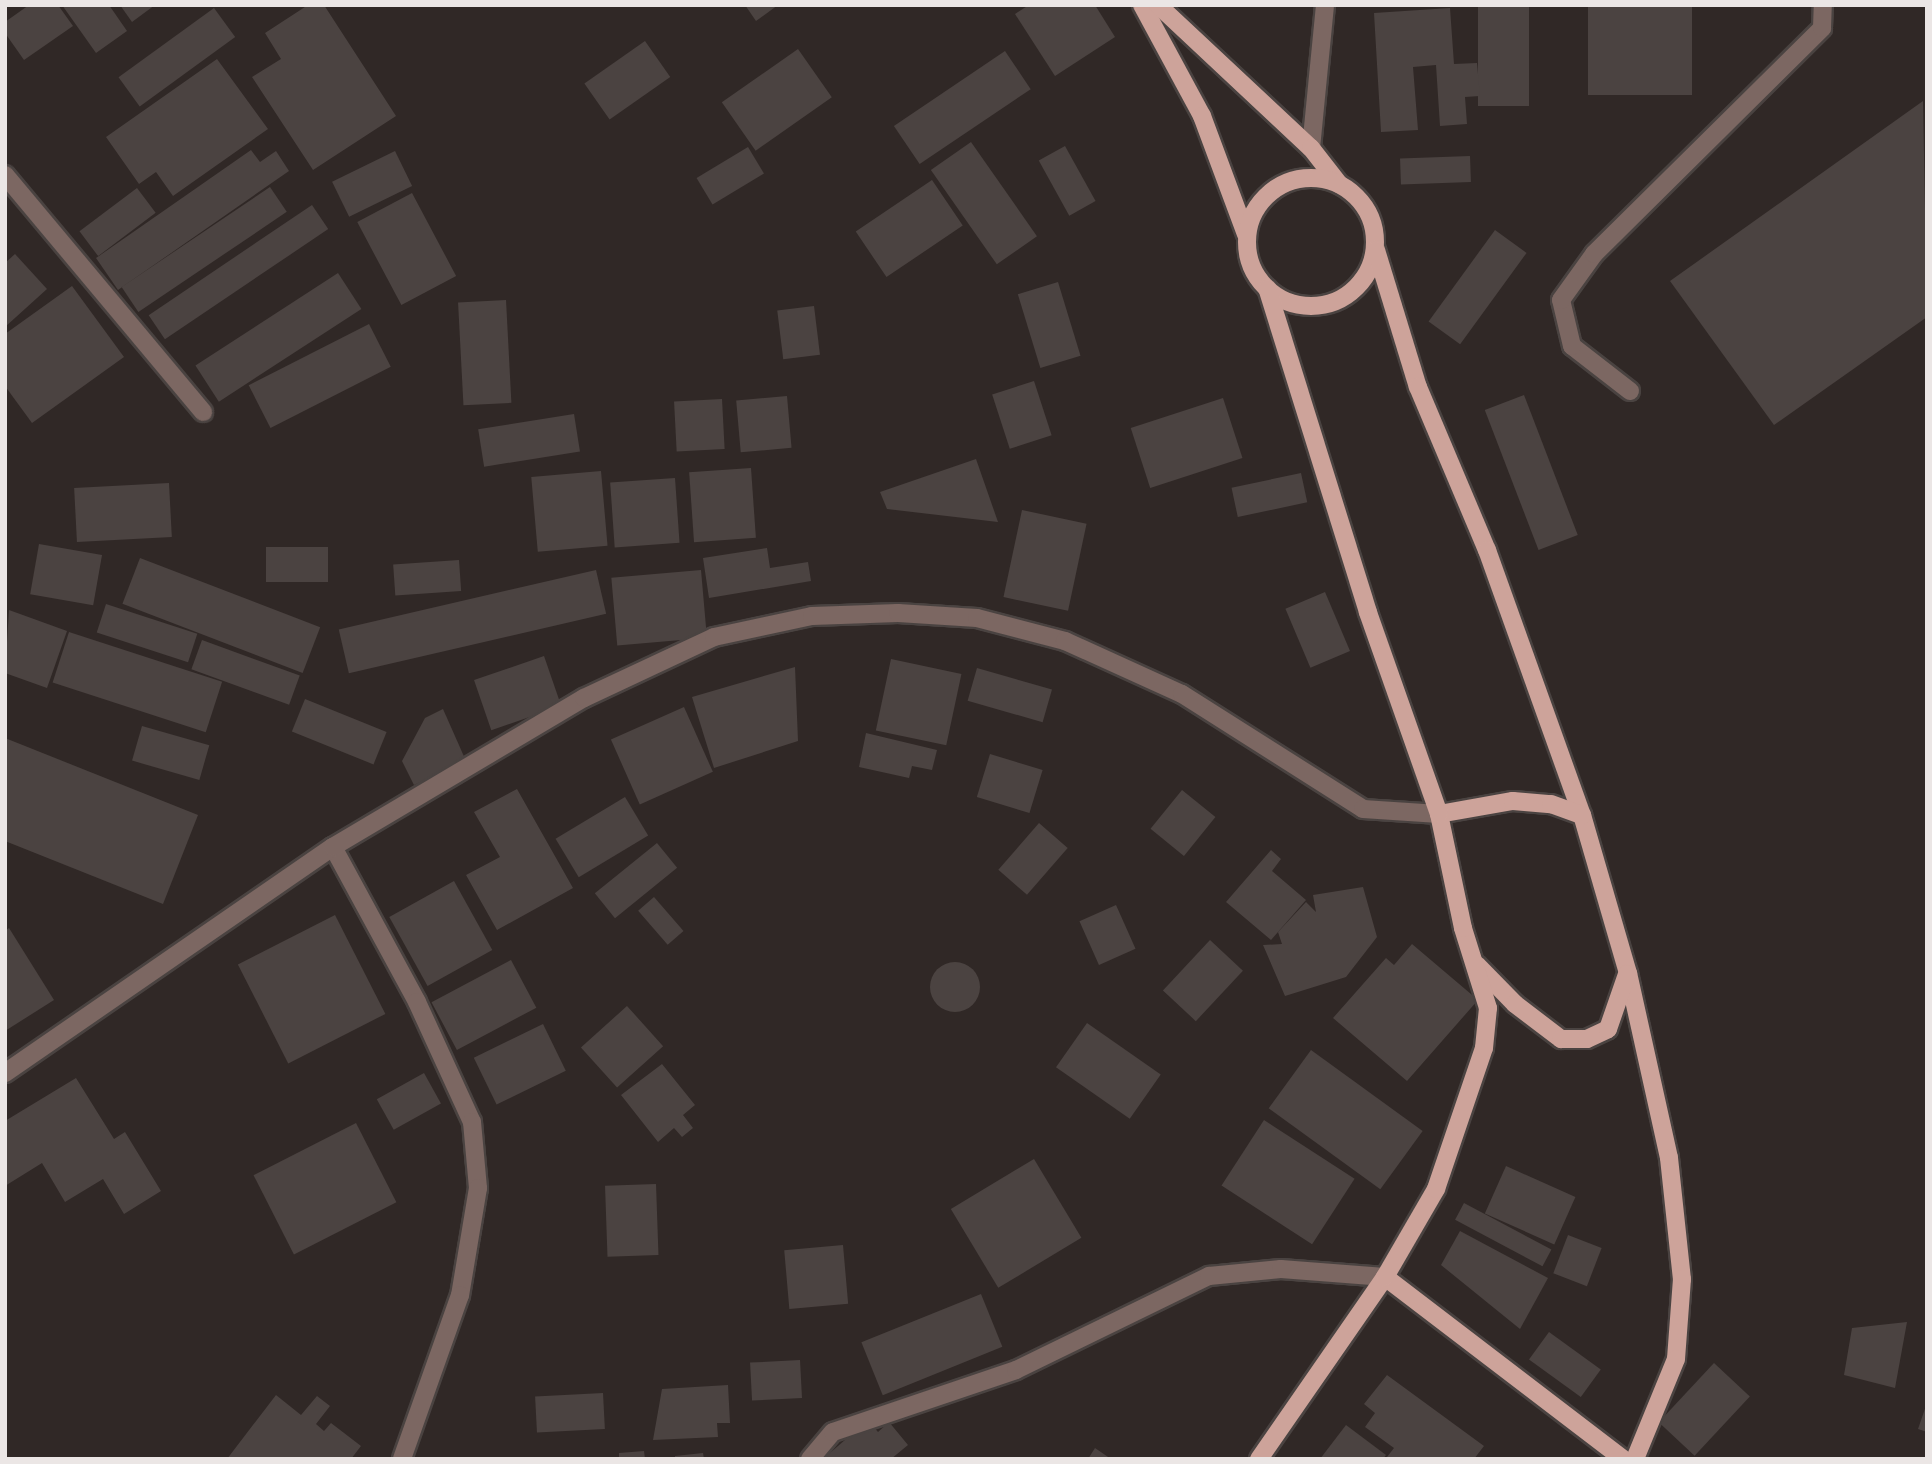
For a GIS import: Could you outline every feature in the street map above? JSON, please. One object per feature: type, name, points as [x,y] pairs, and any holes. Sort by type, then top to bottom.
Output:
[{"type":"main road","points":[[1142,5],[1202,116],[1247,233],[1254,273],[1267,288],[1283,300],[1323,306],[1358,286],[1376,250]]},
{"type":"main road","points":[[1158,5],[1311,148],[1339,184],[1368,211],[1376,250],[1418,387],[1487,550],[1581,815],[1628,973],[1669,1158],[1682,1279],[1676,1359],[1635,1459]]},
{"type":"main road","points":[[1247,233],[1264,197],[1280,185],[1299,178],[1339,184]]},
{"type":"main road","points":[[1259,1459],[1385,1277],[1436,1189],[1484,1048],[1488,1008],[1477,965],[1463,928],[1439,814],[1368,612],[1267,288]]},
{"type":"main road","points":[[1439,814],[1513,801],[1551,804],[1581,815]]},
{"type":"main road","points":[[1477,965],[1515,1004],[1561,1039],[1587,1040],[1608,1029],[1628,973]]},
{"type":"main road","points":[[1385,1277],[1623,1459]]},
{"type":"street","points":[[1311,148],[1325,5]]},
{"type":"street","points":[[1630,391],[1572,346],[1561,300],[1594,254],[1822,28],[1823,5]]},
{"type":"street","points":[[5,175],[204,412]]},
{"type":"street","points":[[5,1073],[333,847],[584,698],[714,637],[812,616],[885,613],[977,618],[1065,641],[1182,694],[1363,809],[1439,814]]},
{"type":"street","points":[[333,847],[417,1002],[472,1122],[478,1188],[460,1296],[402,1459]]},
{"type":"street","points":[[810,1459],[833,1433],[1016,1370],[1209,1276],[1281,1269],[1385,1277]]},
{"type":"building","points":[[29,5],[58,5],[73,26],[24,60],[5,33],[5,22]]},
{"type":"building","points":[[62,5],[109,5],[127,31],[96,53]]},
{"type":"building","points":[[120,5],[155,5],[132,22]]},
{"type":"building","points":[[308,5],[324,5],[396,116],[313,170],[252,77],[281,59],[265,33]]},
{"type":"building","points":[[745,5],[778,5],[756,21]]},
{"type":"building","points":[[1029,5],[1095,5],[1115,37],[1055,76],[1015,14]]},
{"type":"building","points":[[1478,5],[1529,5],[1529,106],[1478,106]]},
{"type":"building","points":[[1588,5],[1692,5],[1692,95],[1588,95]]},
{"type":"building","points":[[214,8],[235,37],[140,106],[119,77]]},
{"type":"building","points":[[1450,8],[1454,64],[1477,63],[1480,96],[1465,97],[1467,124],[1440,126],[1436,65],[1413,67],[1418,130],[1381,132],[1374,13]]},
{"type":"building","points":[[645,41],[670,77],[610,119],[584,83]]},
{"type":"building","points":[[798,49],[832,97],[756,151],[722,102]]},
{"type":"building","points":[[1005,51],[1031,89],[920,164],[894,126]]},
{"type":"building","points":[[217,59],[268,129],[173,196],[156,172],[139,184],[106,137]]},
{"type":"building","points":[[1923,101],[1927,317],[1774,425],[1670,281]]},
{"type":"building","points":[[971,142],[1037,236],[997,264],[931,170]]},
{"type":"building","points":[[1065,146],[1096,201],[1069,216],[1039,161]]},
{"type":"building","points":[[748,147],[764,174],[713,204],[697,178]]},
{"type":"building","points":[[251,150],[260,162],[276,151],[289,171],[118,290],[96,258]]},
{"type":"building","points":[[395,151],[412,186],[349,217],[332,182]]},
{"type":"building","points":[[1470,156],[1471,182],[1401,184],[1400,158]]},
{"type":"building","points":[[932,180],[963,226],[886,277],[856,231]]},
{"type":"building","points":[[270,187],[287,212],[138,312],[122,287]]},
{"type":"building","points":[[137,188],[156,213],[98,256],[79,231]]},
{"type":"building","points":[[412,193],[456,276],[401,305],[357,222]]},
{"type":"building","points":[[312,205],[328,229],[165,339],[149,315]]},
{"type":"building","points":[[1495,230],[1527,253],[1460,344],[1429,321]]},
{"type":"building","points":[[15,254],[47,289],[5,327],[5,263]]},
{"type":"building","points":[[338,273],[361,309],[219,402],[195,366]]},
{"type":"building","points":[[1058,282],[1081,356],[1040,368],[1018,294]]},
{"type":"building","points":[[72,286],[124,357],[32,423],[5,386],[5,334]]},
{"type":"building","points":[[506,300],[511,403],[463,405],[458,303]]},
{"type":"building","points":[[814,306],[820,355],[783,359],[777,311]]},
{"type":"building","points":[[369,324],[391,367],[271,428],[249,385]]},
{"type":"building","points":[[1034,381],[1052,435],[1010,449],[992,395]]},
{"type":"building","points":[[1524,395],[1578,535],[1539,550],[1485,410]]},
{"type":"building","points":[[787,396],[792,448],[741,452],[736,400]]},
{"type":"building","points":[[1223,398],[1242,458],[1150,488],[1131,428]]},
{"type":"building","points":[[722,399],[725,449],[677,451],[674,402]]},
{"type":"building","points":[[574,414],[580,452],[484,467],[478,429]]},
{"type":"building","points":[[976,459],[998,522],[887,509],[880,492]]},
{"type":"building","points":[[751,468],[756,538],[694,542],[689,472]]},
{"type":"building","points":[[601,471],[608,546],[538,552],[531,477]]},
{"type":"building","points":[[1301,473],[1307,502],[1238,517],[1232,488]]},
{"type":"building","points":[[675,478],[680,543],[615,547],[610,483]]},
{"type":"building","points":[[169,483],[172,537],[77,542],[74,488]]},
{"type":"building","points":[[1022,510],[1087,524],[1068,611],[1003,597]]},
{"type":"building","points":[[39,544],[102,555],[93,605],[30,594]]},
{"type":"building","points":[[266,547],[328,547],[328,582],[266,582]]},
{"type":"building","points":[[767,548],[770,568],[808,562],[811,581],[709,598],[703,558]]},
{"type":"building","points":[[140,558],[320,627],[303,673],[122,604]]},
{"type":"building","points":[[459,560],[461,591],[395,596],[393,565]]},
{"type":"building","points":[[596,570],[606,614],[349,673],[339,629]]},
{"type":"building","points":[[701,570],[707,638],[617,646],[611,578]]},
{"type":"building","points":[[1325,592],[1350,651],[1310,668],[1285,609]]},
{"type":"building","points":[[106,604],[197,634],[188,662],[97,633]]},
{"type":"building","points":[[9,610],[67,631],[47,688],[5,673]]},
{"type":"building","points":[[69,632],[222,682],[206,732],[53,682]]},
{"type":"building","points":[[202,640],[300,676],[289,705],[191,669]]},
{"type":"building","points":[[544,656],[561,706],[491,730],[474,680]]},
{"type":"building","points":[[891,659],[961,674],[946,745],[876,730]]},
{"type":"building","points":[[795,667],[798,741],[714,768],[692,697]]},
{"type":"building","points":[[977,668],[1052,689],[1043,722],[968,701]]},
{"type":"building","points":[[305,699],[387,732],[373,764],[292,731]]},
{"type":"building","points":[[684,707],[713,772],[640,804],[611,740]]},
{"type":"building","points":[[443,709],[466,761],[414,785],[402,761],[425,718]]},
{"type":"building","points":[[142,726],[209,745],[199,780],[132,761]]},
{"type":"building","points":[[866,733],[937,750],[932,770],[912,766],[909,778],[859,767]]},
{"type":"building","points":[[5,738],[198,815],[163,904],[5,841]]},
{"type":"building","points":[[990,754],[1043,770],[1029,813],[977,797]]},
{"type":"building","points":[[517,789],[573,888],[497,930],[466,875],[500,857],[474,812]]},
{"type":"building","points":[[1182,790],[1215,817],[1184,856],[1151,829]]},
{"type":"building","points":[[625,797],[648,836],[579,877],[556,839]]},
{"type":"building","points":[[1039,823],[1068,848],[1027,895],[998,870]]},
{"type":"building","points":[[657,843],[677,868],[615,918],[595,893]]},
{"type":"building","points":[[1271,850],[1281,859],[1272,871],[1306,900],[1271,940],[1226,902]]},
{"type":"building","points":[[454,881],[492,950],[428,986],[389,917]]},
{"type":"building","points":[[1363,887],[1377,937],[1346,977],[1285,996],[1263,945],[1282,944],[1278,932],[1306,902],[1316,912],[1313,895]]},
{"type":"building","points":[[654,897],[684,931],[668,945],[638,911]]},
{"type":"building","points":[[1116,905],[1136,949],[1099,965],[1079,921]]},
{"type":"building","points":[[335,915],[385,1014],[288,1063],[238,964]]},
{"type":"building","points":[[9,928],[54,1000],[5,1031],[5,931]]},
{"type":"building","points":[[1210,940],[1243,971],[1196,1021],[1163,990]]},
{"type":"building","points":[[1412,944],[1478,1000],[1407,1081],[1333,1018],[1386,958],[1394,965]]},
{"type":"building","points":[[511,960],[536,1008],[457,1050],[432,1002]]},
{"type":"building","points":[[955,962],[973,969],[980,987],[973,1005],[955,1012],[937,1005],[930,987],[937,969]]},
{"type":"building","points":[[627,1006],[663,1046],[617,1088],[581,1047]]},
{"type":"building","points":[[1087,1023],[1161,1075],[1130,1119],[1056,1067]]},
{"type":"building","points":[[543,1024],[566,1071],[497,1104],[474,1058]]},
{"type":"building","points":[[1311,1050],[1423,1131],[1380,1189],[1269,1108]]},
{"type":"building","points":[[662,1064],[695,1105],[683,1115],[693,1128],[682,1137],[674,1128],[658,1142],[621,1095]]},
{"type":"building","points":[[424,1073],[441,1104],[394,1130],[377,1099]]},
{"type":"building","points":[[76,1078],[114,1139],[125,1132],[161,1191],[124,1214],[103,1179],[65,1202],[42,1163],[5,1186],[5,1121]]},
{"type":"building","points":[[1264,1120],[1355,1179],[1312,1244],[1222,1185]]},
{"type":"building","points":[[356,1123],[396,1202],[294,1255],[254,1175]]},
{"type":"building","points":[[1034,1159],[1081,1238],[998,1288],[951,1209]]},
{"type":"building","points":[[1506,1166],[1575,1197],[1554,1244],[1485,1214]]},
{"type":"building","points":[[656,1184],[658,1255],[608,1257],[605,1186]]},
{"type":"building","points":[[1464,1203],[1551,1249],[1542,1266],[1455,1220]]},
{"type":"building","points":[[1460,1231],[1548,1278],[1520,1329],[1441,1265]]},
{"type":"building","points":[[1568,1235],[1602,1248],[1587,1286],[1553,1273]]},
{"type":"building","points":[[843,1245],[848,1304],[789,1309],[784,1250]]},
{"type":"building","points":[[981,1294],[1002,1347],[883,1395],[861,1342]]},
{"type":"building","points":[[1907,1322],[1895,1388],[1844,1375],[1852,1328]]},
{"type":"building","points":[[1549,1332],[1601,1370],[1581,1397],[1529,1360]]},
{"type":"building","points":[[800,1360],[802,1398],[752,1401],[750,1363]]},
{"type":"building","points":[[1714,1363],[1750,1396],[1695,1456],[1659,1422]]},
{"type":"building","points":[[1387,1375],[1484,1446],[1474,1459],[1387,1457],[1394,1448],[1365,1427],[1375,1413],[1364,1404]]},
{"type":"building","points":[[728,1385],[730,1423],[717,1423],[718,1437],[653,1440],[662,1389]]},
{"type":"building","points":[[603,1393],[605,1429],[537,1433],[535,1397]]},
{"type":"building","points":[[276,1395],[301,1415],[317,1396],[330,1406],[316,1424],[324,1431],[331,1423],[361,1446],[351,1459],[227,1459]]},
{"type":"building","points":[[1927,1403],[1927,1432],[1918,1429]]},
{"type":"building","points":[[868,1420],[878,1432],[889,1422],[908,1445],[891,1459],[823,1459]]},
{"type":"building","points":[[1346,1425],[1386,1455],[1383,1459],[1320,1459]]},
{"type":"building","points":[[1095,1448],[1111,1459],[1088,1459]]},
{"type":"building","points":[[644,1451],[645,1459],[619,1459],[619,1453]]},
{"type":"building","points":[[703,1453],[704,1459],[675,1459],[675,1456]]}]
